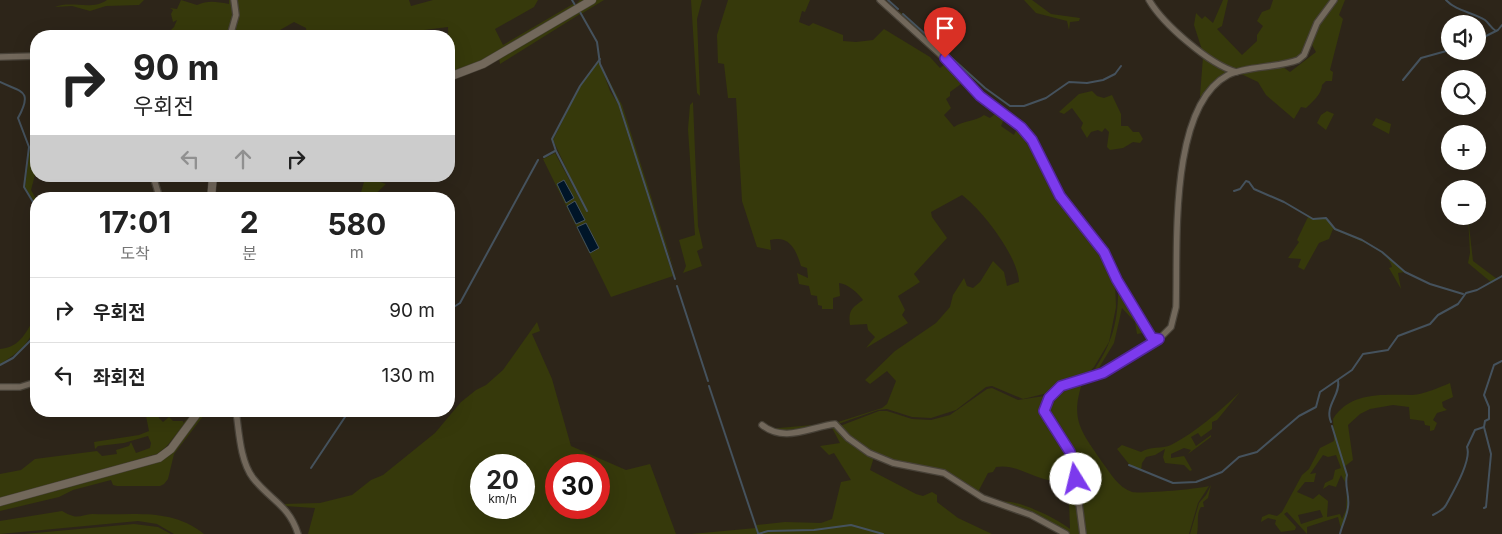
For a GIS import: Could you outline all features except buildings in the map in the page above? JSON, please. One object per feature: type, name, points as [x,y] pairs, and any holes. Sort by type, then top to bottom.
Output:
[{"type":"main road","points":[[455,75],[483,64],[592,0]]},
{"type":"main road","points":[[0,502],[159,458],[171,449],[195,417]]},
{"type":"street","points":[[232,30],[236,14],[234,0]]},
{"type":"street","points":[[880,0],[952,65],[980,96],[1028,134],[1060,196],[1104,252],[1117,280],[1152,338],[1159,339]]},
{"type":"street","points":[[1149,0],[1162,18],[1182,37],[1222,67],[1236,72]]},
{"type":"street","points":[[1083,534],[1073,458],[1047,419],[1045,405],[1061,386],[1103,373],[1159,339],[1171,326],[1176,307],[1178,205],[1187,140],[1195,112],[1202,98],[1221,80],[1236,72],[1298,60],[1304,55],[1317,23],[1334,0]]},
{"type":"street","points":[[0,56],[30,56]]},
{"type":"street","points":[[0,387],[20,387],[30,384]]},
{"type":"street","points":[[237,417],[249,472],[288,511],[298,534]]},
{"type":"street","points":[[762,425],[767,429],[785,435],[835,424],[848,438],[869,453],[893,463],[944,472],[983,498],[1031,515],[1066,534]]},
{"type":"green space","points":[[107,0],[144,0],[139,5],[106,6],[90,11],[72,6],[55,7],[68,4],[95,5]]},
{"type":"green space","points":[[181,0],[197,5],[209,2],[229,4],[229,0],[232,0],[234,10],[229,30],[171,30],[177,20],[173,22],[171,14],[173,10],[170,8],[177,9]]},
{"type":"green space","points":[[237,0],[409,0],[411,6],[433,0],[538,0],[534,7],[495,29],[503,45],[573,4],[575,5],[580,0],[585,0],[480,62],[455,71],[455,30],[448,30],[448,27],[424,30],[306,30],[306,28],[294,22],[280,30],[235,30],[239,13]]},
{"type":"green space","points":[[597,0],[604,0],[581,14],[580,12],[580,14],[500,64],[499,58]]},
{"type":"green space","points":[[691,0],[702,0],[697,19],[700,96],[697,93]]},
{"type":"green space","points":[[728,0],[810,0],[805,12],[802,11],[799,22],[809,26],[813,23],[843,35],[843,41],[873,40],[884,29],[930,57],[940,68],[945,64],[935,54],[936,52],[959,74],[961,84],[950,92],[950,96],[946,99],[951,108],[944,115],[954,127],[984,115],[990,118],[995,114],[1004,119],[1001,126],[1014,135],[1018,126],[1027,135],[1053,186],[1103,253],[1115,282],[1116,307],[1109,342],[1094,367],[1086,376],[1052,392],[1023,399],[992,386],[986,387],[956,410],[931,418],[912,417],[887,409],[878,410],[838,424],[784,433],[768,429],[835,423],[882,408],[887,404],[896,381],[887,371],[870,384],[865,380],[895,351],[936,323],[950,307],[953,295],[964,278],[967,286],[973,288],[980,282],[993,261],[1004,272],[1007,286],[1019,282],[1017,271],[998,234],[979,211],[962,195],[931,212],[932,217],[947,238],[914,274],[920,282],[898,296],[905,310],[902,315],[908,323],[866,348],[875,337],[868,330],[867,324],[850,325],[852,310],[863,300],[856,292],[846,285],[839,283],[840,296],[833,298],[833,309],[822,309],[822,306],[818,305],[817,296],[811,295],[809,286],[799,284],[797,273],[808,278],[807,268],[801,266],[797,254],[791,245],[777,239],[770,240],[771,250],[757,247],[742,201],[736,98],[728,98],[724,64],[718,63],[717,35]]},
{"type":"green space","points":[[1024,0],[1032,0],[1051,14],[1080,18],[1079,21],[1070,22],[1069,30],[1067,21],[1036,13]]},
{"type":"green space","points":[[1223,0],[1228,0],[1222,26],[1217,29],[1242,55],[1257,41],[1257,35],[1263,26],[1257,21],[1262,12],[1270,9],[1273,0],[1332,0],[1307,47],[1297,59],[1247,70],[1230,69],[1202,50],[1194,25],[1196,13],[1202,19],[1205,16],[1213,23]]},
{"type":"green space","points":[[1336,0],[1345,0],[1339,15],[1343,19],[1330,70],[1333,72],[1332,81],[1326,81],[1322,85],[1316,98],[1306,108],[1301,107],[1294,119],[1266,95],[1258,82],[1239,73],[1283,67],[1290,72],[1316,52],[1312,45],[1319,24]]},
{"type":"green space","points":[[900,12],[973,78],[972,86],[898,15]]},
{"type":"green space","points":[[1203,57],[1227,73],[1201,97],[1200,96]]},
{"type":"green space","points":[[599,61],[610,91],[618,104],[673,276],[611,297],[543,159],[555,153],[587,213],[553,140],[581,85]]},
{"type":"green space","points":[[604,71],[622,105],[676,275],[637,164],[619,104]]},
{"type":"green space","points":[[1092,91],[1097,96],[1104,98],[1112,95],[1121,114],[1121,126],[1128,126],[1133,132],[1139,132],[1143,139],[1140,143],[1133,142],[1123,148],[1110,150],[1107,147],[1109,132],[1105,128],[1102,132],[1098,130],[1091,132],[1087,138],[1081,128],[1083,123],[1072,108],[1064,114],[1059,112],[1079,94]]},
{"type":"green space","points":[[693,102],[698,226],[703,248],[697,251],[702,266],[683,273],[686,266],[679,240],[695,235],[688,129],[690,105]]},
{"type":"green space","points":[[1327,111],[1334,114],[1326,130],[1317,123],[1321,115]]},
{"type":"green space","points":[[1376,118],[1391,124],[1389,134],[1372,125]]},
{"type":"green space","points":[[30,147],[30,182],[33,182],[30,195],[25,187]]},
{"type":"green space","points":[[364,182],[386,184],[377,192],[361,192]]},
{"type":"green space","points":[[1308,217],[1312,219],[1326,219],[1335,229],[1362,240],[1382,252],[1405,272],[1398,273],[1401,289],[1389,268],[1392,267],[1389,260],[1383,254],[1367,244],[1333,229],[1329,239],[1319,243],[1304,270],[1298,267],[1301,259],[1288,258],[1299,242],[1297,240]]},
{"type":"green space","points":[[1468,225],[1473,261],[1497,279],[1492,283],[1468,263],[1470,253]]},
{"type":"green space","points":[[1118,285],[1155,340],[1134,350],[1101,372],[1101,370],[1147,339],[1143,333],[1137,334],[1135,322],[1122,308],[1114,343],[1094,376],[1092,373],[1105,352],[1113,332],[1117,310]]},
{"type":"green space","points":[[537,322],[540,331],[532,334],[552,379],[571,446],[589,454],[545,454],[545,519],[610,519],[610,463],[626,470],[650,464],[676,534],[308,534],[315,508],[285,506],[283,504],[320,503],[352,495],[371,480],[383,475],[435,433],[448,417],[455,417],[455,409],[476,390],[486,385],[503,370]]},
{"type":"green space","points":[[30,325],[30,338],[26,344],[0,364],[0,349],[7,348],[18,342]]},
{"type":"green space","points":[[1083,381],[1077,406],[1080,425],[1102,462],[1115,480],[1123,487],[1132,492],[1137,492],[1170,491],[1209,486],[1198,503],[1189,534],[1084,534],[1071,450],[1046,414],[1051,399],[1058,390]]},
{"type":"green space","points":[[1450,383],[1453,397],[1442,402],[1443,407],[1447,410],[1437,413],[1433,420],[1437,423],[1434,430],[1430,431],[1430,426],[1425,425],[1424,421],[1410,419],[1409,407],[1393,405],[1370,409],[1360,414],[1348,425],[1353,460],[1344,467],[1347,475],[1345,482],[1341,475],[1336,487],[1329,485],[1323,489],[1325,483],[1333,479],[1335,470],[1341,468],[1336,455],[1328,457],[1323,455],[1310,474],[1316,473],[1314,482],[1305,482],[1297,492],[1313,499],[1319,494],[1328,501],[1327,517],[1340,514],[1342,519],[1346,510],[1347,490],[1348,508],[1341,529],[1338,517],[1307,527],[1307,534],[1287,512],[1284,514],[1296,527],[1295,530],[1281,532],[1275,524],[1276,520],[1268,518],[1261,522],[1262,517],[1269,514],[1277,516],[1282,512],[1302,475],[1309,469],[1320,448],[1334,441],[1333,419],[1349,403],[1358,399],[1380,395],[1412,395]],"holes":[[[1320,510],[1323,517],[1301,524],[1298,515]]]},
{"type":"green space","points":[[992,388],[1018,400],[1051,395],[1044,412],[1070,452],[1082,534],[1068,534],[1001,502],[1026,506],[1047,515],[1070,529],[1069,501],[1060,499],[1059,481],[1043,479],[1004,466],[996,467],[993,472],[988,473],[979,490],[984,497],[944,472],[876,454],[853,439],[840,426],[879,411],[887,411],[912,419],[931,420],[950,415],[987,389]]},
{"type":"green space","points":[[1240,392],[1217,420],[1212,422],[1212,429],[1201,437],[1198,433],[1191,437],[1196,446],[1211,435],[1211,437],[1188,454],[1191,450],[1184,448],[1171,454],[1171,458],[1184,456],[1192,470],[1190,471],[1184,465],[1165,463],[1163,457],[1165,449],[1155,455],[1146,457],[1142,463],[1141,471],[1129,464],[1117,449],[1122,445],[1141,452],[1171,445],[1207,421]]},
{"type":"green space","points":[[146,417],[159,417],[163,422],[169,417],[173,421],[183,421],[183,423],[190,417],[166,447],[157,454],[0,499],[0,474],[21,470],[35,459],[97,451],[102,456],[117,454],[116,450],[129,446],[131,442],[136,453],[150,448],[151,443],[148,436],[124,443],[98,446],[95,449],[94,442],[139,435],[149,431]]},
{"type":"green space","points":[[200,417],[202,417],[174,454],[168,479],[160,486],[117,486],[113,485],[111,480],[73,490],[59,497],[0,511],[0,506],[161,460],[178,447]]},
{"type":"green space","points":[[831,426],[874,457],[870,470],[916,494],[923,496],[932,492],[937,495],[937,502],[958,518],[992,534],[759,534],[761,532],[759,533],[756,525],[785,522],[821,523],[832,519],[841,482],[851,480],[834,453],[829,455],[820,446],[840,443]]},
{"type":"green space","points":[[1211,485],[1208,498],[1203,502],[1204,507],[1201,507],[1199,513],[1197,534],[1190,534],[1199,503]]},
{"type":"green space","points":[[62,511],[75,516],[136,514],[164,516],[191,525],[204,534],[174,534],[157,524],[138,521],[0,534],[0,521]]},
{"type":"green space","points":[[134,524],[158,527],[171,534],[24,534]]},
{"type":"green space","points":[[756,528],[758,534],[691,534]]},
{"type":"water","points":[[564,180],[574,198],[566,203],[557,184]]},
{"type":"water","points":[[575,201],[585,220],[576,224],[567,206]]},
{"type":"water","points":[[586,223],[599,248],[590,253],[577,227]]},
{"type":"waterway","points":[[572,0],[575,5]]},
{"type":"waterway","points":[[888,0],[898,9]]},
{"type":"waterway","points":[[1446,0],[1454,7],[1485,20],[1496,31]]},
{"type":"waterway","points":[[580,12],[597,42],[600,64],[619,104],[675,279]]},
{"type":"waterway","points":[[903,14],[985,88],[1010,106],[1024,106],[1046,98],[1069,82],[1087,83],[1103,80],[1115,74],[1121,66]]},
{"type":"waterway","points":[[1486,36],[1498,30],[1502,25]]},
{"type":"waterway","points":[[1403,80],[1421,58],[1441,52]]},
{"type":"waterway","points":[[587,211],[556,151],[552,139],[580,86],[600,59]]},
{"type":"waterway","points":[[0,82],[19,90],[25,97],[23,109],[18,118],[29,147],[24,187],[30,197]]},
{"type":"waterway","points":[[544,157],[555,151]]},
{"type":"waterway","points":[[455,306],[460,303],[538,160]]},
{"type":"waterway","points":[[1234,191],[1240,189],[1246,181],[1249,182],[1254,189],[1284,202],[1313,219],[1326,218],[1335,229],[1362,240],[1382,252],[1405,272],[1430,284],[1463,294]]},
{"type":"waterway","points":[[1129,465],[1173,483],[1196,482],[1222,472],[1239,457],[1257,452],[1299,416],[1316,407],[1320,392],[1352,370],[1363,354],[1388,350],[1398,336],[1430,324],[1438,315],[1458,304],[1466,293],[1477,290],[1502,276]]},
{"type":"waterway","points":[[677,286],[708,381]]},
{"type":"waterway","points":[[0,365],[13,358],[30,341]]},
{"type":"waterway","points":[[1433,515],[1445,506],[1457,484],[1467,460],[1467,447],[1475,430],[1484,427],[1485,421],[1489,419],[1489,407],[1484,395],[1494,365],[1502,361]]},
{"type":"waterway","points":[[1331,422],[1329,416],[1337,391],[1338,380]]},
{"type":"waterway","points":[[709,386],[758,533]]},
{"type":"waterway","points":[[311,468],[345,417]]},
{"type":"waterway","points":[[1332,426],[1347,475],[1348,507],[1340,534]]},
{"type":"waterway","points":[[1484,427],[1491,454],[1486,507],[1484,508]]},
{"type":"waterway","points":[[758,534],[768,531],[814,530],[851,525],[883,534]]},
{"type":"route","points":[[945,58],[980,96],[1021,127],[1032,140],[1060,196],[1074,215],[1082,222],[1110,261],[1117,280],[1152,338],[1159,339],[1103,373],[1092,378],[1061,386],[1049,398],[1044,411],[1047,419],[1073,458],[1076,479]]}]
